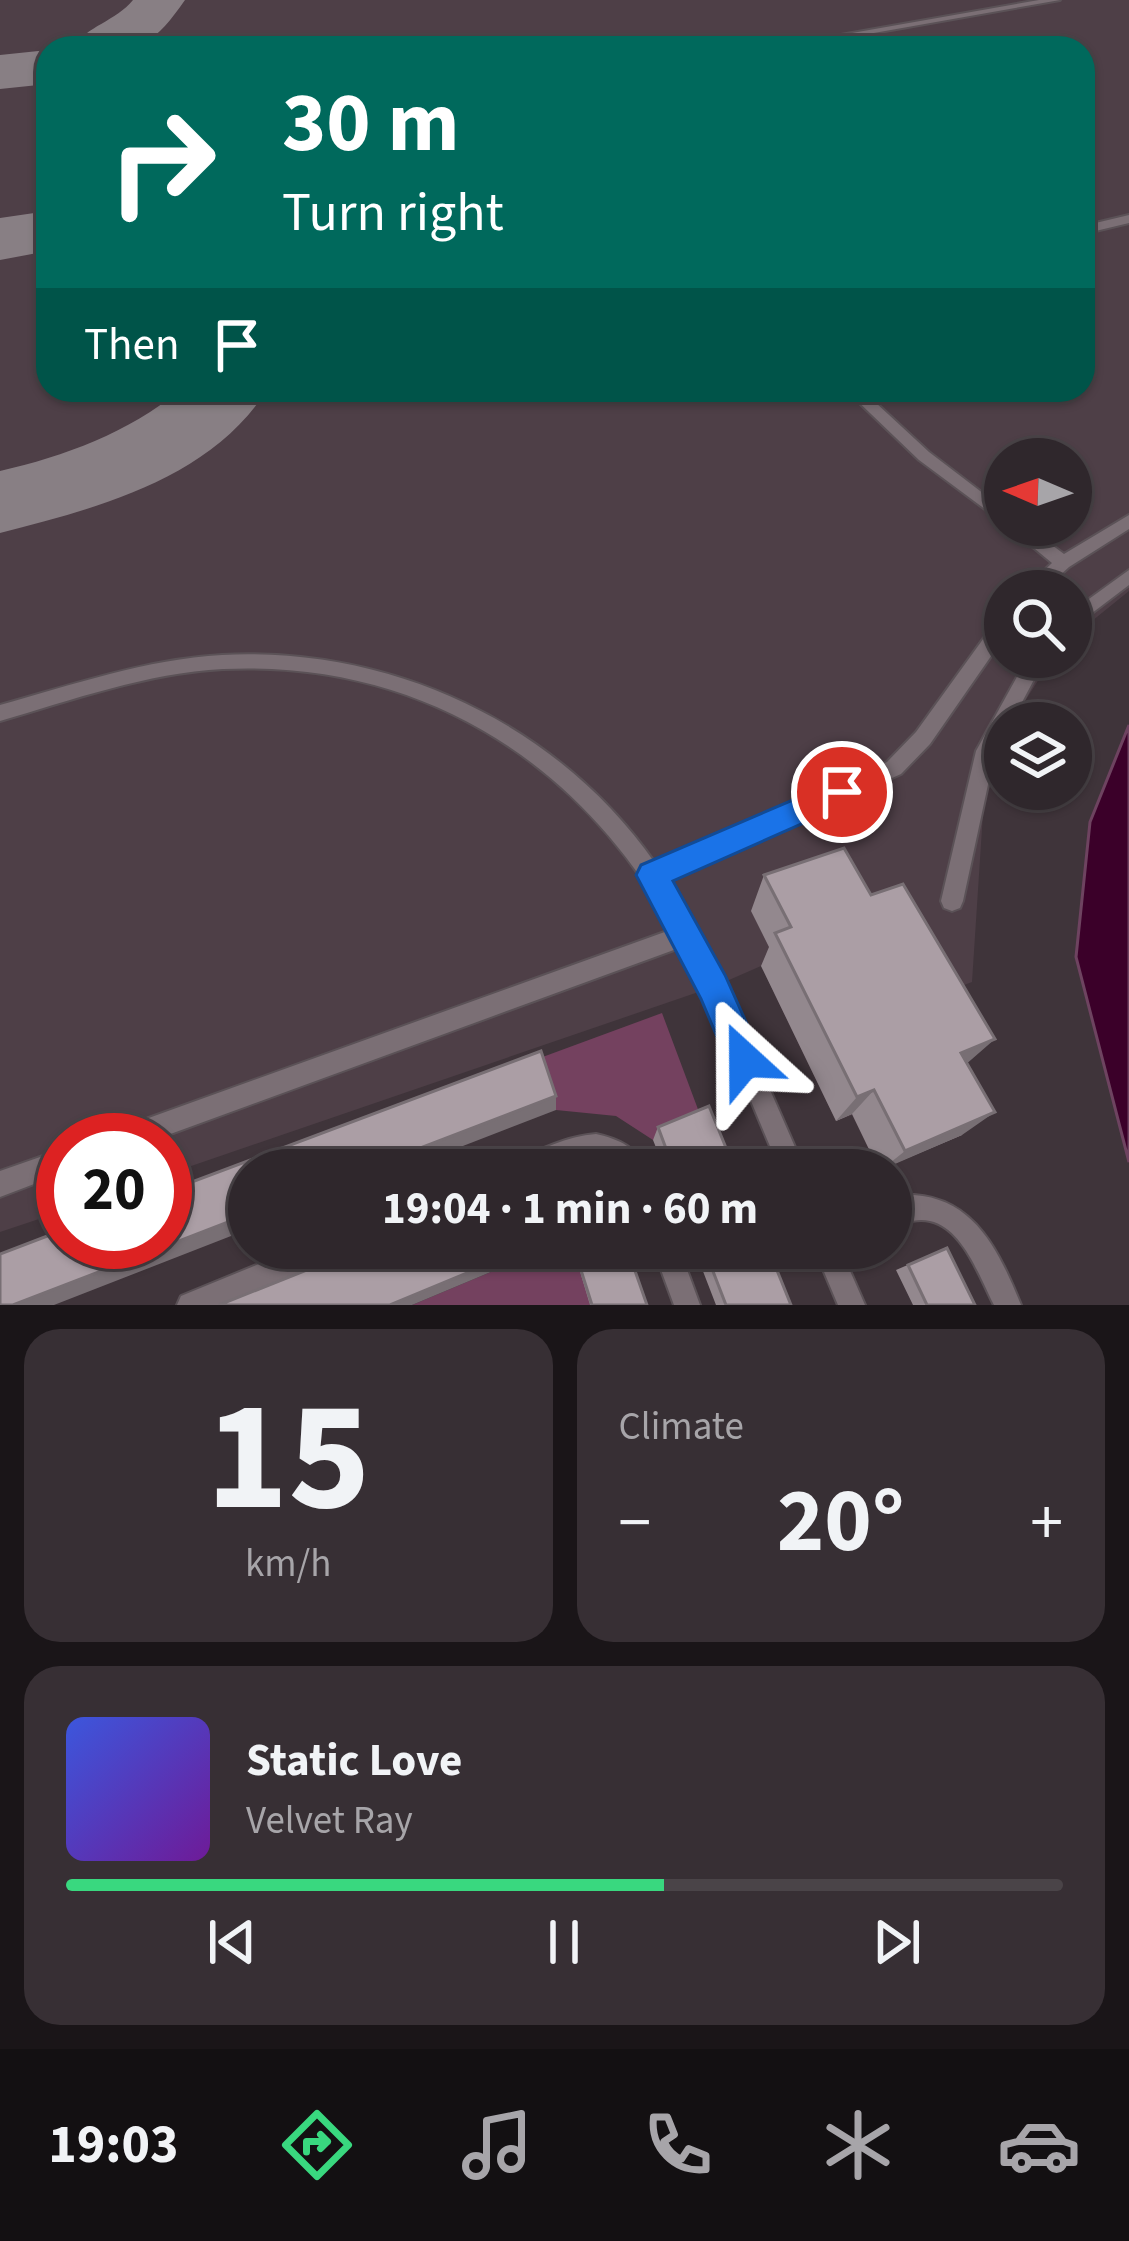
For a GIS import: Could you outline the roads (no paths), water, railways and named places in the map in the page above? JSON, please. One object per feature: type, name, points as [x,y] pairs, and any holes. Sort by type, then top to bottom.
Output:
[{"type":"lane","points":[[843,36],[1055,0]]},
{"type":"lane","points":[[1095,227],[1129,219]]},
{"type":"lane","points":[[865,402],[902,438],[984,502]]},
{"type":"lane","points":[[1056,570],[1129,521]]},
{"type":"lane","points":[[1042,546],[1064,563]]},
{"type":"lane","points":[[1092,605],[1129,576]]},
{"type":"lane","points":[[652,875],[894,768],[923,738],[984,652]]},
{"type":"lane","points":[[0,712],[118,681],[220,663],[324,664],[377,675],[475,712],[589,799],[652,875],[686,935],[783,1149]]},
{"type":"lane","points":[[952,902],[986,751],[1026,678]]},
{"type":"lane","points":[[192,1114],[686,935]]},
{"type":"lane","points":[[572,1149],[597,1144],[613,1149]]},
{"type":"lane","points":[[0,1184],[36,1171]]},
{"type":"lane","points":[[912,1205],[928,1206],[960,1224],[1008,1305]]},
{"type":"lane","points":[[190,1305],[278,1269]]},
{"type":"lane","points":[[674,1269],[687,1305]]},
{"type":"lane","points":[[836,1269],[852,1305]]}]
